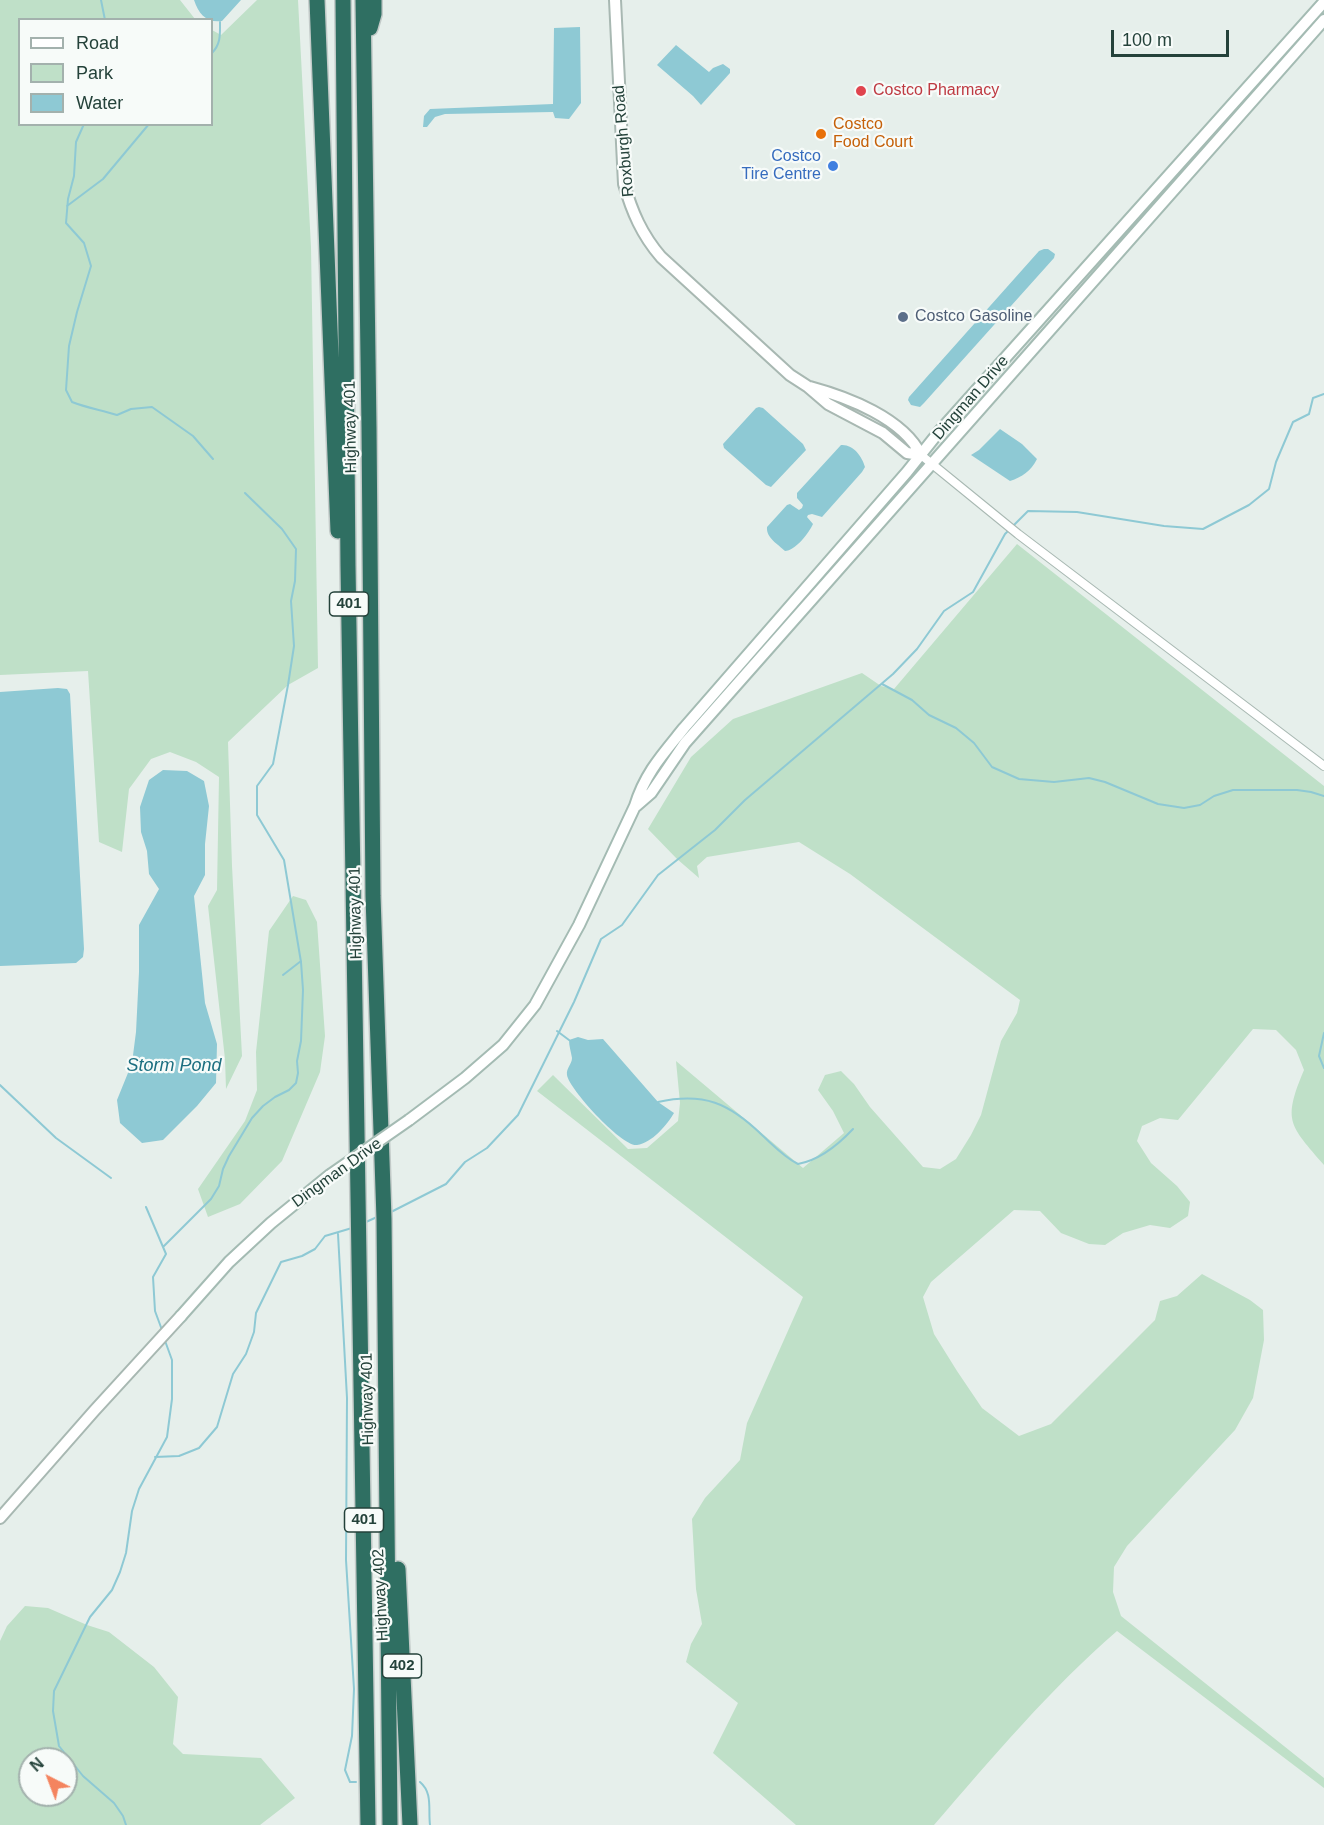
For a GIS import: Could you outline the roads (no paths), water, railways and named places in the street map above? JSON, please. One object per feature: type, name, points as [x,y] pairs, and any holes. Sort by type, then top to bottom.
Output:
[{"type":"highway","points":[[317,0],[339,542],[348,566]]},
{"type":"highway","name":"Highway 401","points":[[344,0],[348,566],[368,1825]]},
{"type":"highway","name":"Highway 401","points":[[363,0],[373,896],[384,1219],[390,1825]]},
{"type":"highway","points":[[365,49],[374,14],[374,0]]},
{"type":"highway","name":"Highway 402","points":[[387,1508],[396,1538],[410,1825]]},
{"type":"main road","name":"Roxburgh Road","points":[[615,0],[624,184],[631,210],[644,235],[661,256],[790,375],[807,386],[834,393],[876,413],[916,443],[921,455]]},
{"type":"main road","name":"Dingman Drive","points":[[0,1518],[229,1262],[271,1223],[330,1175],[465,1078],[503,1045],[535,1005],[579,924],[636,806],[641,786],[653,766],[938,433],[1324,2]]},
{"type":"main road","name":"Dingman Drive","points":[[636,806],[651,793],[685,743],[1324,20]]},
{"type":"street","points":[[921,455],[1018,534],[1324,765]]},
{"type":"water","points":[[194,0],[241,0],[222,21],[206,18],[198,10]]},
{"type":"water","points":[[580,27],[581,103],[569,119],[555,118],[553,112],[445,114],[435,117],[427,127],[423,127],[424,116],[430,109],[553,104],[554,28]]},
{"type":"water","points":[[676,45],[709,72],[723,64],[730,69],[730,73],[701,105],[657,65]]},
{"type":"water","points":[[1044,249],[1055,254],[1054,258],[924,403],[920,407],[911,405],[909,397],[1039,251]]},
{"type":"water","points":[[759,407],[763,408],[803,444],[806,450],[771,487],[724,448],[723,444]]},
{"type":"water","points":[[1000,429],[1022,444],[1037,459],[1026,473],[1010,481],[971,455]]},
{"type":"water","points":[[841,445],[849,446],[856,452],[865,467],[822,517],[808,515],[807,517],[813,524],[808,532],[797,545],[785,551],[770,538],[767,527],[787,505],[790,504],[799,510],[802,508],[803,505],[797,498],[797,493]]},
{"type":"water","points":[[67,689],[70,694],[83,957],[76,963],[0,966],[0,692]]},
{"type":"water","name":"Storm Pond","points":[[163,770],[187,771],[204,781],[209,806],[205,875],[194,896],[205,1003],[217,1044],[216,1083],[163,1140],[142,1143],[120,1123],[117,1100],[132,1063],[136,1032],[139,925],[159,889],[149,874],[147,851],[141,832],[140,807],[149,780]]},
{"type":"water","points":[[578,1037],[588,1040],[603,1039],[658,1102],[674,1113],[663,1128],[648,1141],[637,1145],[620,1137],[586,1104],[570,1082],[567,1075],[572,1058],[569,1040]]},
{"type":"waterway","points":[[101,0],[105,18]]},
{"type":"waterway","points":[[213,52],[220,35],[220,22]]},
{"type":"waterway","points":[[83,126],[76,142],[74,176],[68,199],[66,223],[84,243],[91,266],[69,346],[66,390],[72,402],[117,415],[131,409],[152,407],[193,436],[213,459]]},
{"type":"waterway","points":[[67,206],[103,179],[147,126]]},
{"type":"waterway","points":[[391,1212],[446,1184],[465,1162],[487,1148],[518,1115],[574,1002],[601,939],[622,925],[658,875],[715,830],[745,800],[893,674],[917,649],[944,611],[973,592],[1005,534],[1028,511],[1077,512],[1164,526],[1203,529],[1249,505],[1269,489],[1276,462],[1293,422],[1309,414],[1313,398],[1324,394]]},
{"type":"waterway","points":[[163,1247],[211,1199],[219,1186],[229,1156],[252,1118],[263,1106],[289,1090],[296,1083],[298,1073],[303,990],[301,962],[284,860],[257,815],[257,786],[273,764],[294,646],[291,601],[295,581],[296,549],[282,529],[245,493]]},
{"type":"waterway","points":[[882,684],[912,700],[929,715],[956,728],[974,743],[992,767],[1019,779],[1054,782],[1089,778],[1105,782],[1158,804],[1184,808],[1200,805],[1214,796],[1233,790],[1297,790],[1324,796]]},
{"type":"waterway","points":[[283,975],[301,961]]},
{"type":"waterway","points":[[557,1031],[569,1040]]},
{"type":"waterway","points":[[1324,1033],[1319,1056],[1324,1068]]},
{"type":"waterway","points":[[0,1085],[56,1138],[111,1178]]},
{"type":"waterway","points":[[658,1102],[689,1098],[727,1108],[798,1164],[828,1151],[853,1129]]},
{"type":"waterway","points":[[146,1207],[166,1254],[153,1277],[155,1311],[162,1330]]},
{"type":"waterway","points":[[366,1222],[377,1217]]},
{"type":"waterway","points":[[155,1457],[179,1456],[199,1448],[217,1427],[233,1374],[246,1354],[254,1332],[256,1313],[281,1262],[302,1256],[315,1249],[325,1236],[352,1228]]},
{"type":"waterway","points":[[338,1234],[347,1398],[346,1560],[354,1689],[352,1736],[345,1770],[350,1782],[356,1782]]},
{"type":"waterway","points":[[126,1825],[114,1803],[83,1776],[59,1746],[53,1711],[54,1691],[90,1617],[112,1590],[126,1553],[132,1511],[139,1489],[167,1437],[172,1399],[172,1360],[164,1338]]},
{"type":"waterway","points":[[420,1782],[427,1791],[430,1825]]},
{"type":"place","name":"Costco Pharmacy","points":[[861,91]]},
{"type":"place","name":"Costco Food Court","points":[[821,134]]},
{"type":"place","name":"Costco Tire Centre","points":[[833,166]]},
{"type":"place","name":"Costco Gasoline","points":[[903,317]]}]
